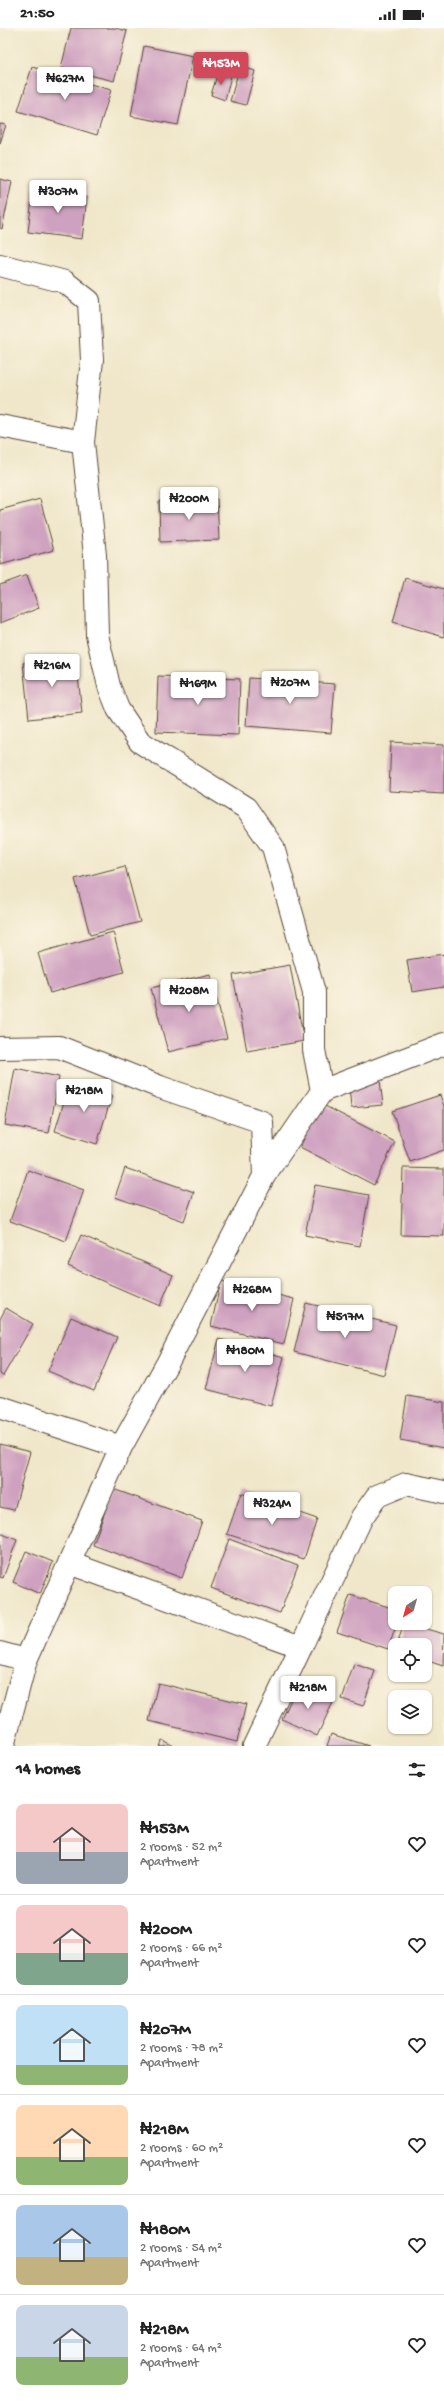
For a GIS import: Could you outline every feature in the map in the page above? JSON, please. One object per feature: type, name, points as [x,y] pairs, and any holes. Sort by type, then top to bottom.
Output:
[{"type":"street","points":[[0,265],[65,282],[89,301],[92,360],[83,442],[95,555],[97,635],[113,698],[118,710],[140,742],[246,808],[273,847],[314,992],[314,1050],[322,1091]]},
{"type":"street","points":[[0,426],[83,442]]},
{"type":"street","points":[[3,1746],[26,1660],[121,1447],[168,1362],[264,1176],[322,1091],[444,1044]]},
{"type":"street","points":[[0,1048],[59,1047],[160,1087],[262,1122],[264,1176]]},
{"type":"street","points":[[0,1407],[121,1447]]},
{"type":"street","points":[[254,1746],[362,1517],[377,1496],[406,1484],[444,1492]]},
{"type":"street","points":[[69,1563],[301,1647]]},
{"type":"street","points":[[0,1654],[26,1660]]},
{"type":"building","points":[[71,28],[115,28],[127,31],[114,81],[61,68]]},
{"type":"building","points":[[144,46],[193,56],[178,125],[131,116]]},
{"type":"building","points":[[240,66],[255,71],[246,105],[230,101]]},
{"type":"building","points":[[32,67],[111,90],[97,135],[18,111]]},
{"type":"building","points":[[218,72],[231,76],[225,100],[211,95]]},
{"type":"building","points":[[0,124],[6,125],[0,143]]},
{"type":"building","points":[[0,179],[12,182],[2,229],[0,228]]},
{"type":"building","points":[[33,190],[87,197],[82,239],[28,232]]},
{"type":"building","points":[[40,499],[54,550],[0,565],[0,510]]},
{"type":"building","points":[[217,499],[219,540],[160,542],[159,501]]},
{"type":"building","points":[[27,575],[39,608],[0,623],[0,585]]},
{"type":"building","points":[[405,578],[444,589],[444,637],[393,622]]},
{"type":"building","points":[[76,658],[82,713],[29,719],[23,663]]},
{"type":"building","points":[[158,676],[240,679],[238,735],[156,732]]},
{"type":"building","points":[[249,678],[335,684],[331,733],[246,726]]},
{"type":"building","points":[[391,742],[444,745],[444,794],[389,791]]},
{"type":"building","points":[[125,866],[140,922],[90,935],[75,879]]},
{"type":"building","points":[[113,932],[124,972],[50,993],[38,953]]},
{"type":"building","points":[[444,954],[444,987],[412,992],[407,960]]},
{"type":"building","points":[[290,965],[304,1041],[247,1051],[233,975]]},
{"type":"building","points":[[210,974],[227,1038],[168,1052],[151,988]]},
{"type":"building","points":[[15,1068],[59,1077],[49,1133],[5,1125]]},
{"type":"building","points":[[380,1081],[383,1105],[351,1108],[349,1084]]},
{"type":"building","points":[[70,1082],[112,1095],[97,1144],[55,1131]]},
{"type":"building","points":[[440,1095],[444,1106],[444,1150],[410,1162],[392,1111]]},
{"type":"building","points":[[321,1104],[395,1142],[374,1185],[300,1147]]},
{"type":"building","points":[[125,1168],[194,1192],[184,1221],[115,1197]]},
{"type":"building","points":[[403,1168],[444,1169],[444,1236],[401,1235]]},
{"type":"building","points":[[28,1170],[84,1190],[66,1241],[10,1221]]},
{"type":"building","points":[[315,1185],[369,1195],[360,1246],[305,1235]]},
{"type":"building","points":[[81,1235],[173,1275],[160,1306],[68,1266]]},
{"type":"building","points":[[221,1281],[294,1299],[284,1344],[211,1326]]},
{"type":"building","points":[[306,1303],[396,1325],[384,1375],[294,1352]]},
{"type":"building","points":[[6,1308],[33,1324],[3,1376],[0,1374],[0,1319]]},
{"type":"building","points":[[71,1317],[117,1337],[94,1391],[48,1371]]},
{"type":"building","points":[[219,1339],[284,1357],[271,1406],[206,1389]]},
{"type":"building","points":[[407,1396],[444,1402],[444,1448],[400,1440]]},
{"type":"building","points":[[0,1444],[30,1452],[14,1510],[0,1507]]},
{"type":"building","points":[[113,1489],[202,1521],[182,1578],[93,1545]]},
{"type":"building","points":[[241,1493],[317,1519],[304,1559],[227,1534]]},
{"type":"building","points":[[0,1533],[17,1540],[3,1578],[0,1577]]},
{"type":"building","points":[[229,1539],[298,1565],[280,1613],[211,1588]]},
{"type":"building","points":[[26,1551],[53,1562],[40,1594],[13,1582]]},
{"type":"building","points":[[350,1595],[388,1607],[388,1630],[395,1630],[392,1638],[388,1638],[388,1649],[337,1632]]},
{"type":"building","points":[[402,1630],[429,1630],[444,1634],[443,1666],[432,1662],[432,1638],[399,1638]]},
{"type":"building","points":[[354,1664],[375,1671],[363,1706],[342,1699]]},
{"type":"building","points":[[158,1683],[246,1704],[237,1742],[149,1721]]},
{"type":"building","points":[[299,1683],[334,1700],[317,1736],[282,1719]]},
{"type":"building","points":[[331,1734],[369,1746],[327,1746]]},
{"type":"building","points":[[162,1740],[174,1746],[159,1746]]}]
